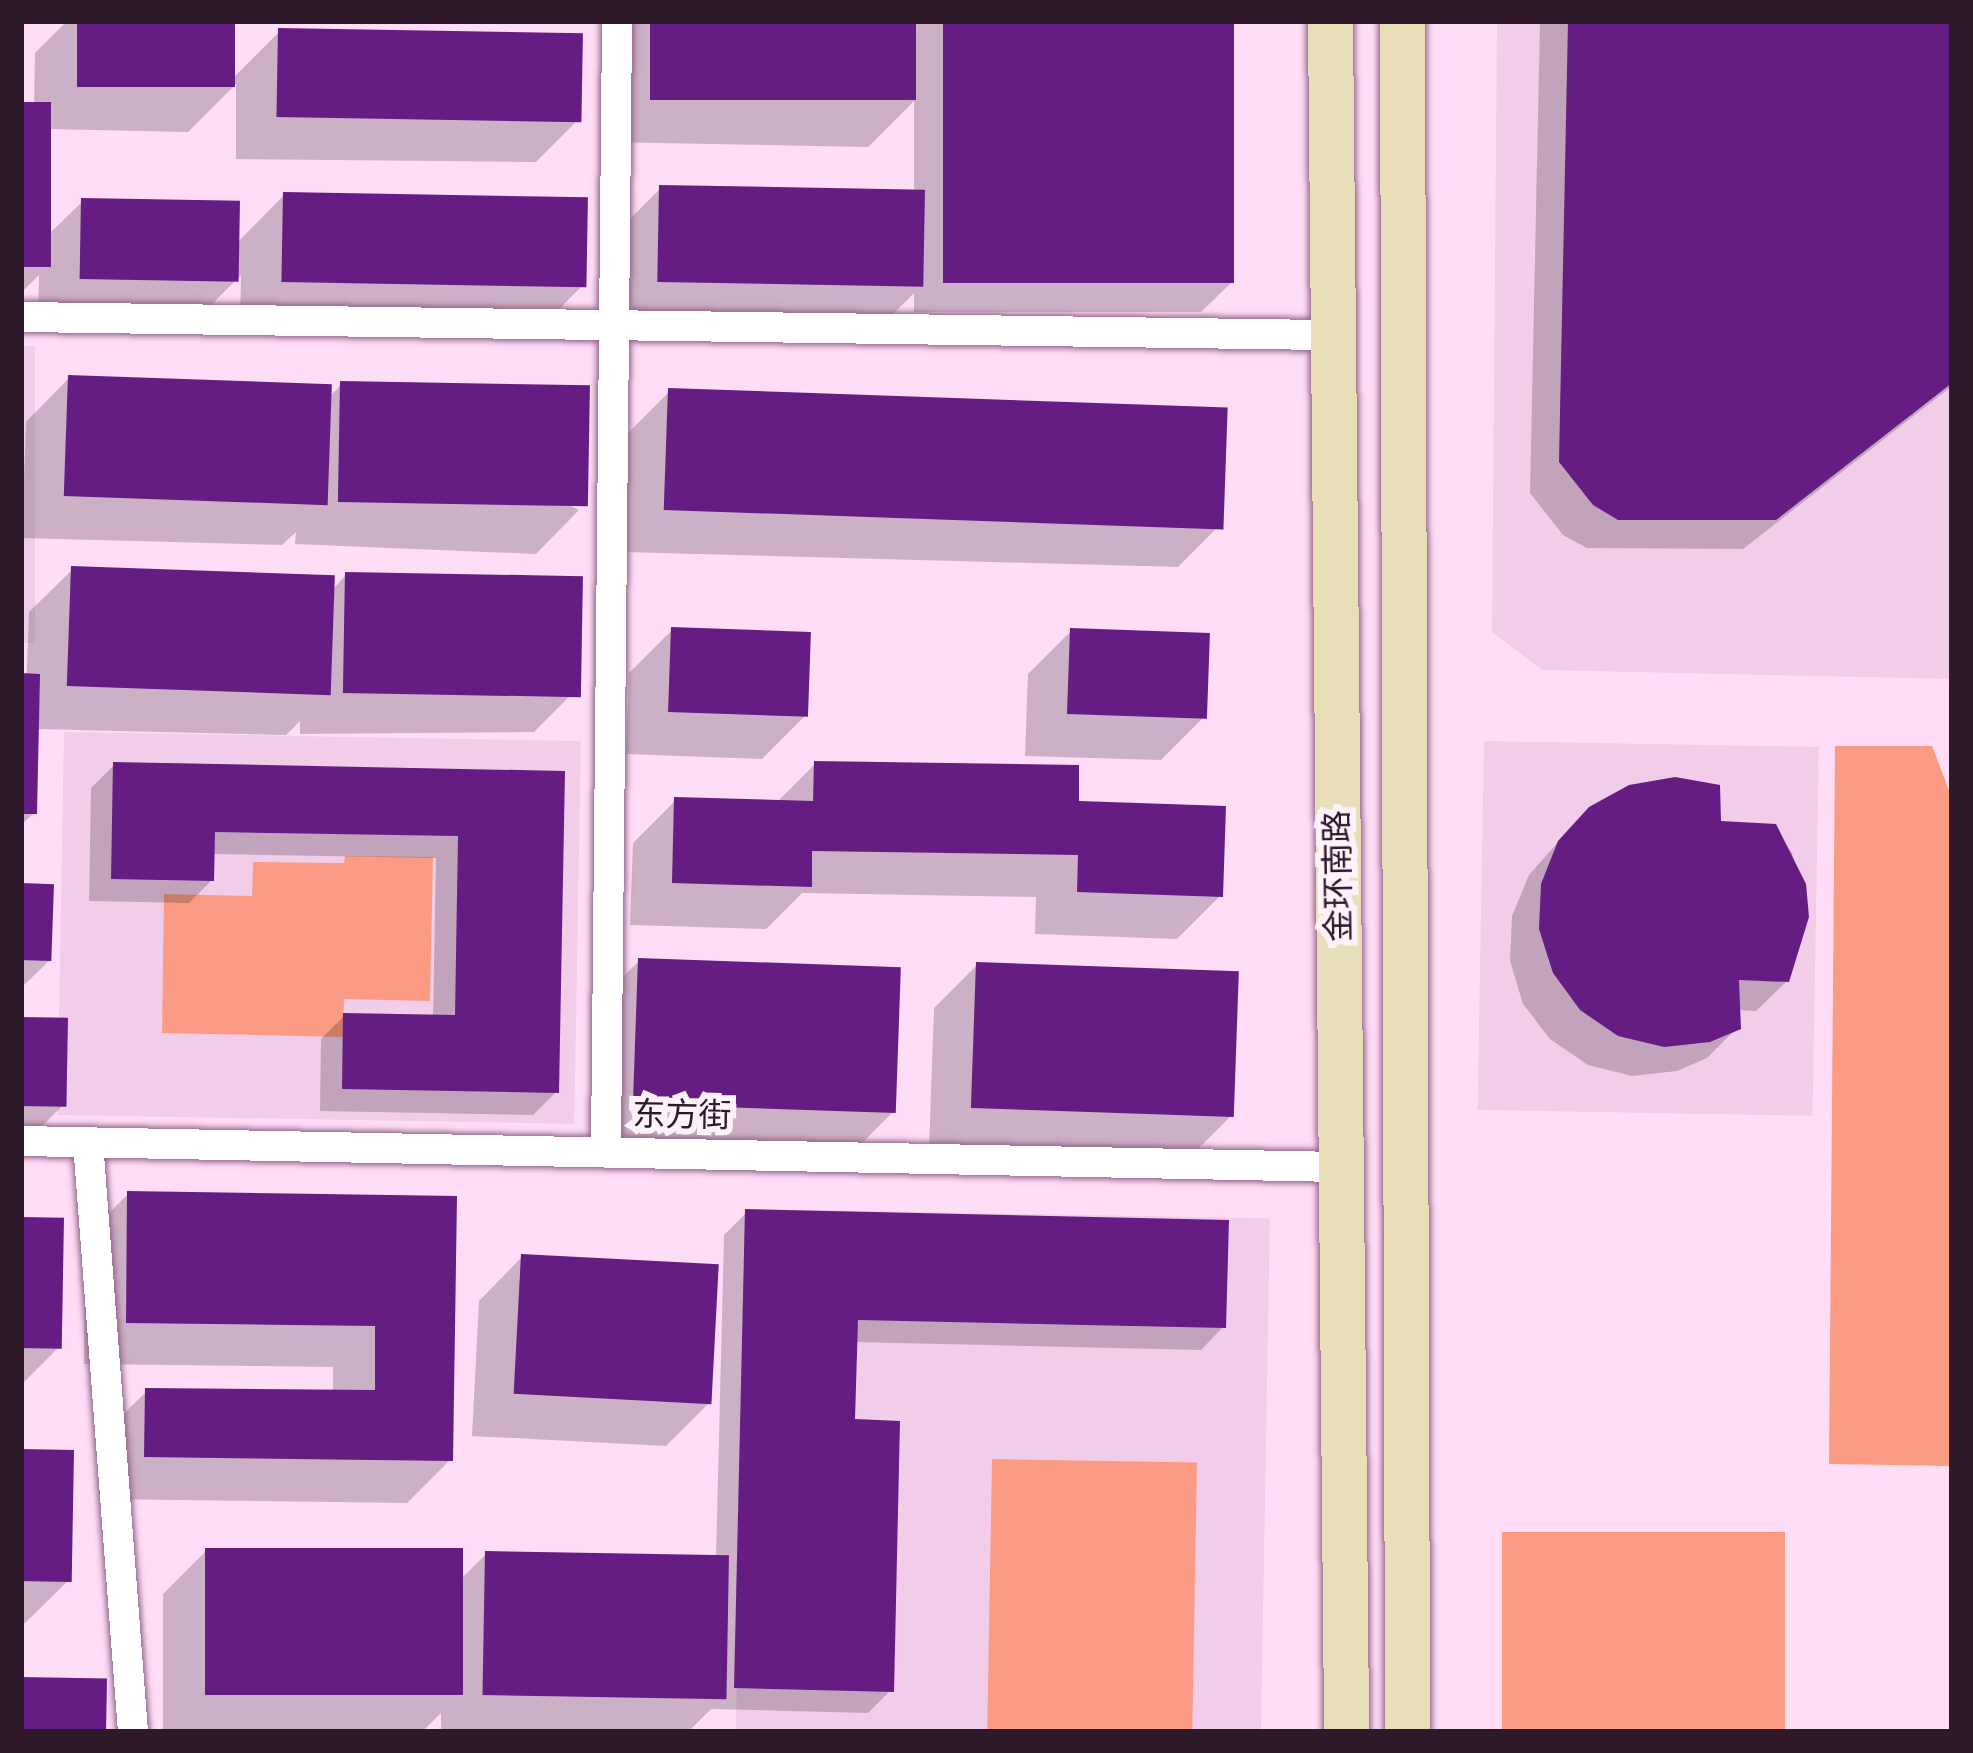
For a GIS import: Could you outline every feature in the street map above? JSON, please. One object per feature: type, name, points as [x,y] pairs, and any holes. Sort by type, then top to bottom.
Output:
[{"type":"main road","name":"金环南路","points":[[1330,21],[1346,1732]]},
{"type":"main road","name":"金环南路","points":[[1402,21],[1407,1732]]},
{"type":"street","points":[[606,1149],[617,21]]},
{"type":"street","points":[[21,316],[1333,335]]},
{"type":"street","name":"东方街","points":[[21,1141],[1340,1166]]},
{"type":"street","points":[[88,1142],[133,1732]]},
{"type":"shaded area","points":[[1497,21],[1952,21],[1952,679],[1542,670],[1492,632]]},
{"type":"shaded area","points":[[21,346],[35,346],[35,643],[21,643]]},
{"type":"shaded area","points":[[64,732],[581,741],[574,1124],[57,1115]]},
{"type":"shaded area","points":[[1484,741],[1819,747],[1813,1116],[1478,1110]]},
{"type":"shaded area","points":[[1835,746],[1932,746],[1952,798],[1952,1466],[1829,1464]]},
{"type":"shaded area","points":[[345,856],[433,857],[430,1001],[344,999],[343,1037],[162,1033],[164,894],[252,896],[253,862],[344,863]]},
{"type":"shaded area","points":[[745,1209],[1270,1218],[1261,1732],[736,1732]]},
{"type":"shaded area","points":[[992,1459],[1197,1463],[1192,1732],[987,1732]]},
{"type":"shaded area","points":[[1502,1532],[1785,1532],[1785,1732],[1502,1732]]},
{"type":"building","points":[[77,21],[235,21],[235,87],[77,87]]},
{"type":"building","points":[[650,21],[916,21],[916,100],[650,100]]},
{"type":"building","points":[[943,21],[1234,21],[1234,283],[943,283]]},
{"type":"building","points":[[1568,21],[1952,21],[1952,383],[1776,520],[1618,520],[1593,505],[1559,462]]},
{"type":"building","points":[[278,28],[583,33],[581,122],[276,117]]},
{"type":"building","points":[[21,102],[51,102],[51,267],[21,267]]},
{"type":"building","points":[[659,185],[925,190],[923,287],[657,282]]},
{"type":"building","points":[[283,192],[588,197],[586,287],[281,282]]},
{"type":"building","points":[[81,198],[240,201],[239,282],[80,279]]},
{"type":"building","points":[[68,375],[332,384],[328,505],[64,496]]},
{"type":"building","points":[[340,381],[590,385],[588,506],[338,502]]},
{"type":"building","points":[[668,388],[1228,408],[1223,529],[664,510]]},
{"type":"building","points":[[71,566],[335,575],[331,695],[67,686]]},
{"type":"building","points":[[345,572],[583,576],[581,697],[343,693]]},
{"type":"building","points":[[671,627],[811,632],[808,717],[668,712]]},
{"type":"building","points":[[1070,628],[1210,633],[1207,719],[1067,714]]},
{"type":"building","points":[[21,673],[40,674],[37,814],[21,814]]},
{"type":"building","points":[[814,761],[1079,765],[1079,801],[1226,806],[1223,897],[1077,892],[1078,855],[812,851],[812,887],[672,883],[674,797],[813,801]]},
{"type":"building","points":[[113,762],[565,771],[559,1093],[342,1089],[343,1013],[455,1015],[458,836],[215,832],[214,881],[111,879]]},
{"type":"building","points":[[1675,777],[1720,785],[1721,821],[1776,824],[1806,884],[1809,917],[1789,982],[1739,980],[1741,1029],[1710,1042],[1664,1047],[1618,1036],[1580,1010],[1553,973],[1539,929],[1541,884],[1558,841],[1589,807],[1629,785]]},
{"type":"building","points":[[21,883],[54,884],[51,961],[21,960]]},
{"type":"building","points":[[638,958],[901,967],[896,1113],[633,1104]]},
{"type":"building","points":[[976,962],[1239,971],[1234,1117],[971,1108]]},
{"type":"building","points":[[21,1017],[68,1018],[66,1107],[21,1106]]},
{"type":"building","points":[[127,1191],[457,1196],[453,1461],[144,1457],[145,1388],[375,1390],[375,1326],[126,1323]]},
{"type":"building","points":[[745,1209],[1229,1220],[1226,1328],[858,1320],[855,1419],[900,1421],[894,1692],[734,1688]]},
{"type":"building","points":[[21,1217],[64,1218],[62,1349],[21,1348]]},
{"type":"building","points":[[521,1254],[719,1264],[711,1404],[514,1394]]},
{"type":"building","points":[[21,1449],[74,1450],[72,1582],[21,1581]]},
{"type":"building","points":[[205,1548],[463,1548],[463,1695],[205,1695]]},
{"type":"building","points":[[485,1551],[729,1555],[726,1699],[482,1695]]},
{"type":"building","points":[[21,1677],[107,1679],[106,1732],[21,1732]]}]
